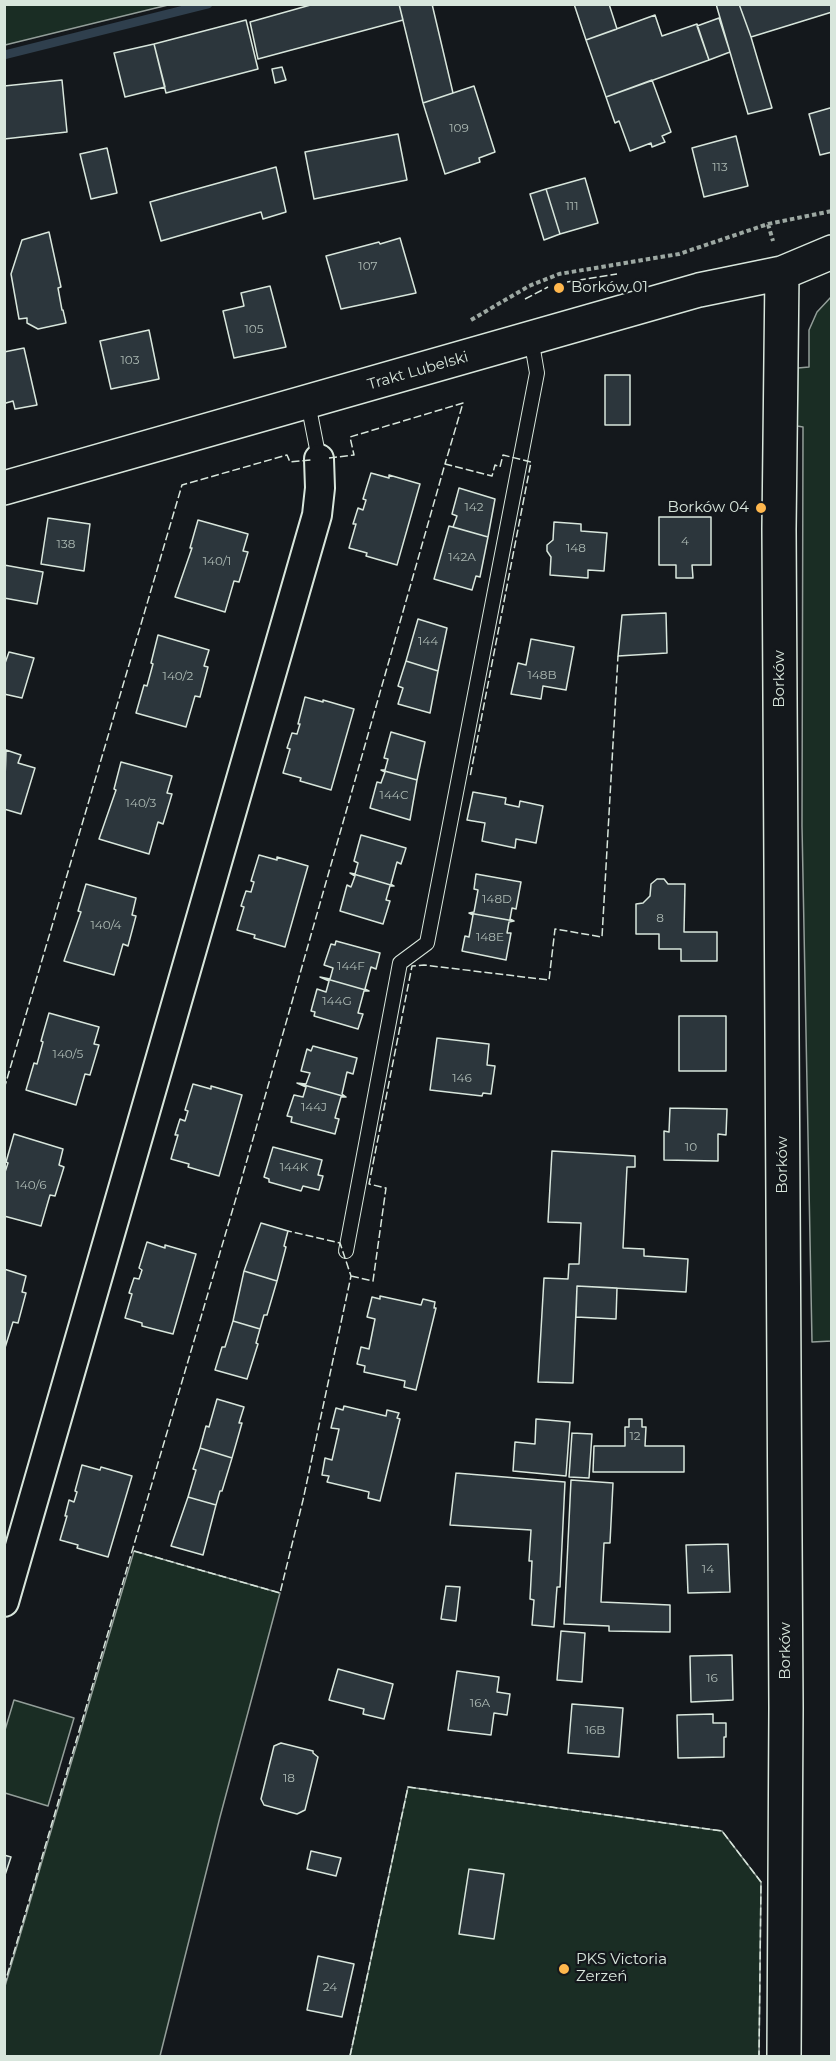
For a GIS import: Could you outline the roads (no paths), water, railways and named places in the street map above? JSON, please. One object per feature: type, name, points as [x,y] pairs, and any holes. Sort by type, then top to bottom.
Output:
[{"type":"street","name":"Trakt Lubelski","points":[[4,488],[699,290],[782,273],[831,252]]},
{"type":"street","name":"Borków","points":[[782,273],[779,529],[786,1696],[784,2056]]},
{"type":"street","points":[[4,1602],[317,515],[320,488],[319,459]]},
{"type":"lane","points":[[346,1251],[400,963],[427,943],[537,373],[531,338]]},
{"type":"lane","points":[[308,403],[319,459]]},
{"type":"waterway","points":[[4,55],[208,4]]},
{"type":"place","name":"Borków 01","points":[[559,288]]},
{"type":"place","name":"Borków 04","points":[[761,508]]},
{"type":"place","name":"PKS Victoria Zerzeń","points":[[564,1969]]}]
